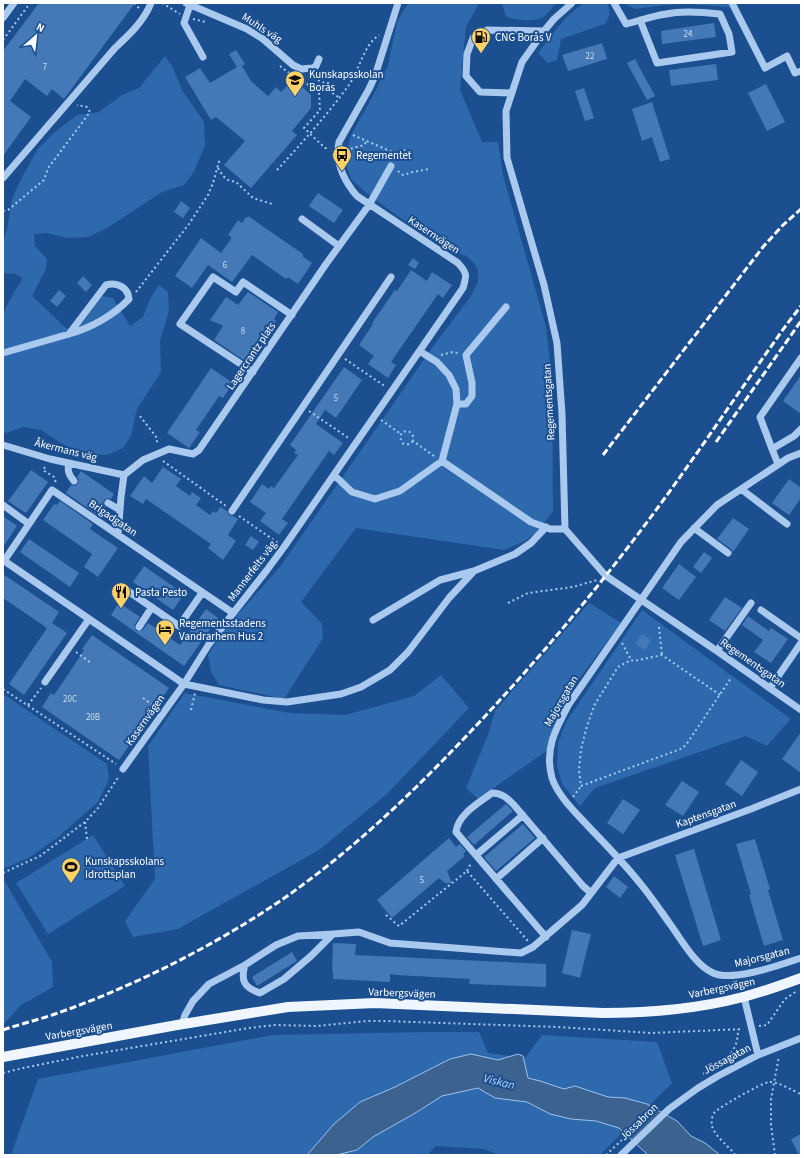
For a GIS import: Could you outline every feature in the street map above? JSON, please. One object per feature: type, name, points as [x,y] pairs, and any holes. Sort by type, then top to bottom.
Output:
[{"type":"main road","name":"Varbergsvägen","points":[[3,1057],[182,1024],[288,1007],[375,1003],[603,1013],[637,1013],[675,1010],[717,1003],[744,997],[801,978]]},
{"type":"street","points":[[3,18],[14,3]]},
{"type":"street","points":[[3,178],[115,48],[130,35],[148,10],[151,3]]},
{"type":"street","points":[[338,149],[339,142],[370,89],[398,3]]},
{"type":"street","name":"Regementsgatan","points":[[572,3],[554,19],[522,62],[506,111],[507,158],[544,285],[557,343],[562,414],[565,530],[604,574],[640,600],[717,650],[801,710]]},
{"type":"street","points":[[614,3],[626,24],[640,20],[667,13],[699,12],[720,14],[729,34],[732,52],[657,63],[640,20]]},
{"type":"street","points":[[732,3],[765,68],[787,56],[795,72],[801,72]]},
{"type":"street","points":[[188,4],[187,16],[184,23],[203,57]]},
{"type":"street","name":"Muhls väg","points":[[188,4],[247,29],[263,39],[293,65],[301,69],[313,68],[316,66],[319,59]]},
{"type":"street","points":[[512,93],[480,92],[466,76],[467,54],[473,38],[487,30],[544,31]]},
{"type":"street","name":"Kasernvägen","points":[[338,149],[342,172],[357,196],[458,263],[465,271],[466,278],[464,288],[421,352]]},
{"type":"street","name":"Lagercrantz plats","points":[[124,475],[143,460],[169,448],[189,454],[197,453],[369,204],[391,166]]},
{"type":"street","points":[[302,219],[339,246]]},
{"type":"street","points":[[253,372],[180,324],[213,276],[236,292],[243,282],[292,315]]},
{"type":"street","points":[[232,511],[392,277]]},
{"type":"street","points":[[3,353],[69,334],[104,319],[124,305],[129,299],[129,294],[124,287],[118,284],[106,285],[69,334]]},
{"type":"street","points":[[457,404],[466,404],[472,396],[472,382],[466,355],[506,307]]},
{"type":"street","points":[[334,475],[352,492],[374,499],[400,491],[440,460],[457,404],[456,389],[449,375],[436,362],[421,352]]},
{"type":"street","name":"Mannerfelts väg","points":[[184,684],[209,644],[268,570],[421,352]]},
{"type":"street","points":[[778,464],[760,417],[801,358]]},
{"type":"street","points":[[772,449],[794,436],[801,429]]},
{"type":"street","name":"Åkermans väg","points":[[3,445],[50,459],[124,475]]},
{"type":"street","name":"Majorsgatan","points":[[801,453],[778,464],[717,505],[681,542],[570,704],[555,730],[551,743],[550,766],[557,788],[568,804],[640,882],[700,964],[713,973],[723,976],[732,976],[773,967],[801,958]]},
{"type":"street","points":[[440,460],[530,522],[550,529],[565,530]]},
{"type":"street","points":[[69,463],[67,469],[68,474],[74,481]]},
{"type":"street","points":[[118,535],[124,475]]},
{"type":"street","points":[[741,488],[787,524]]},
{"type":"street","name":"Brigadgatan","points":[[3,561],[52,490],[233,613]]},
{"type":"street","points":[[108,503],[120,510]]},
{"type":"street","points":[[3,505],[29,524]]},
{"type":"street","points":[[373,620],[440,580],[474,571],[515,554],[531,543],[546,527]]},
{"type":"street","points":[[694,528],[728,553]]},
{"type":"street","points":[[3,561],[184,684],[263,700],[286,702],[341,694],[362,686],[390,670],[408,652],[449,598],[474,571]]},
{"type":"street","points":[[128,591],[179,626],[202,593]]},
{"type":"street","points":[[717,650],[751,603]]},
{"type":"street","points":[[139,627],[152,607]]},
{"type":"street","points":[[761,610],[801,638]]},
{"type":"street","points":[[45,682],[89,619]]},
{"type":"street","points":[[770,688],[801,643]]},
{"type":"street","name":"Kasernvägen","points":[[123,769],[184,684]]},
{"type":"street","name":"Kaptensgatan","points":[[618,858],[801,789]]},
{"type":"street","points":[[546,937],[456,832],[457,826],[462,817],[492,793],[498,793],[506,797],[583,886],[592,893]]},
{"type":"street","points":[[476,855],[523,815]]},
{"type":"street","points":[[496,879],[543,838]]},
{"type":"street","points":[[182,1024],[185,1015],[194,1001],[209,984],[245,965],[276,945],[298,936],[358,932],[390,943],[521,953],[534,947],[577,910],[592,893],[618,858]]},
{"type":"street","points":[[245,965],[243,971],[244,981],[249,989],[260,993],[284,979],[311,956],[333,934]]},
{"type":"street","points":[[744,997],[758,1055]]},
{"type":"street","name":"Jössagatan","points":[[669,1108],[718,1076],[758,1055],[801,1038]]},
{"type":"street","name":"Jössabron","points":[[623,1153],[669,1108]]},
{"type":"path","points":[[3,40],[30,3]]},
{"type":"path","points":[[162,3],[177,13],[207,22]]},
{"type":"path","points":[[277,170],[310,133],[350,84],[361,63],[366,49],[377,36],[389,30]]},
{"type":"path","points":[[279,65],[287,73],[301,76]]},
{"type":"path","points":[[294,74],[296,79],[307,84],[319,93],[320,110],[304,128],[325,148]]},
{"type":"path","points":[[305,77],[319,81],[329,88],[332,94],[339,97]]},
{"type":"path","points":[[3,211],[8,210],[44,180],[48,168],[90,112],[87,107],[68,104]]},
{"type":"path","points":[[345,131],[366,142],[392,152],[399,153],[405,150]]},
{"type":"path","points":[[338,149],[348,150],[366,142]]},
{"type":"path","points":[[129,299],[142,286],[201,206],[214,183],[220,158]]},
{"type":"path","points":[[218,167],[223,176],[228,180],[236,182],[253,198],[272,204]]},
{"type":"path","points":[[403,175],[429,169]]},
{"type":"path","points":[[437,357],[453,352]]},
{"type":"path","points":[[338,355],[393,392]]},
{"type":"path","points":[[303,407],[356,444]]},
{"type":"path","points":[[140,416],[157,438]]},
{"type":"path","points":[[376,416],[401,434]]},
{"type":"path","points":[[401,434],[408,431],[412,433],[414,438],[413,441]]},
{"type":"path","points":[[401,434],[400,438],[402,443],[406,445],[413,441]]},
{"type":"path","points":[[413,441],[440,460]]},
{"type":"path","points":[[155,455],[284,547]]},
{"type":"path","points":[[50,459],[43,470],[54,477]]},
{"type":"path","points":[[508,603],[528,593],[573,587],[597,580],[604,574]]},
{"type":"path","points":[[658,627],[662,655]]},
{"type":"path","points":[[615,637],[626,648],[631,660]]},
{"type":"path","points":[[580,786],[579,770],[581,749],[587,726],[595,704],[618,667],[631,660],[662,655],[720,695]]},
{"type":"path","points":[[82,656],[91,663]]},
{"type":"path","points":[[568,804],[580,786],[683,748],[731,678]]},
{"type":"path","points":[[28,705],[45,682]]},
{"type":"path","points":[[191,710],[196,686]]},
{"type":"path","points":[[3,689],[123,769],[98,808],[85,822],[40,856],[3,873]]},
{"type":"path","points":[[143,698],[153,706]]},
{"type":"path","points":[[85,822],[87,839]]},
{"type":"path","points":[[3,1073],[130,1048],[274,1025],[317,1026],[367,1021],[385,1021],[544,1026],[651,1033],[751,1028],[767,1025],[785,1000],[801,989]]},
{"type":"path","points":[[698,1077],[733,1053],[737,1045],[738,1029]]},
{"type":"path","points":[[775,1155],[771,1125],[771,1099],[773,1082],[779,1057],[776,1047]]},
{"type":"path","points":[[735,1155],[712,1128],[711,1120],[714,1113],[761,1084],[768,1082],[773,1082],[801,1094]]},
{"type":"path","points":[[606,1155],[618,1142],[647,1117]]},
{"type":"shaded area","points":[[408,3],[479,3],[466,27],[460,90],[482,142],[498,142],[503,175],[546,327],[552,378],[553,511],[537,532],[525,541],[504,550],[356,528],[301,602],[322,624],[323,638],[284,699],[219,685],[211,672],[208,655],[223,631],[280,567],[434,345],[471,296],[478,281],[478,270],[473,262],[466,256],[450,250],[424,235],[370,196],[351,179],[344,160],[351,135],[388,65],[397,22]]},
{"type":"shaded area","points":[[502,3],[556,3],[542,18],[519,20],[506,17]]},
{"type":"shaded area","points":[[584,3],[607,3],[609,16],[607,21],[605,24],[561,39],[557,60],[548,63],[538,53],[564,20]]},
{"type":"shaded area","points":[[623,3],[728,3],[730,7],[686,4],[635,9]]},
{"type":"shaded area","points":[[165,56],[173,68],[182,90],[204,122],[205,146],[193,173],[184,185],[162,192],[107,228],[88,237],[67,238],[47,233],[34,234],[35,246],[47,259],[46,269],[32,296],[67,329],[82,323],[102,296],[113,298],[130,326],[143,317],[150,299],[159,285],[168,292],[169,311],[160,341],[161,372],[137,409],[131,436],[123,448],[107,455],[87,455],[64,445],[41,430],[24,427],[6,433],[3,432],[3,313],[23,278],[16,274],[3,273],[3,241],[7,229],[12,199],[37,150],[55,132],[77,115],[99,112],[122,95],[139,88]]},
{"type":"shaded area","points":[[589,603],[621,623],[577,682],[548,750],[478,799],[466,788],[489,732],[495,711]]},
{"type":"shaded area","points":[[642,610],[791,719],[767,746],[746,736],[595,788],[580,806],[562,784],[557,765],[558,743],[566,722]]},
{"type":"shaded area","points":[[441,675],[469,708],[387,794],[319,850],[178,929],[133,937],[125,921],[155,879],[148,746],[185,693],[290,713],[345,715],[414,696]]},
{"type":"shaded area","points":[[3,694],[107,764],[109,779],[98,802],[58,837],[30,857],[3,869]]},
{"type":"shaded area","name":"Kunskapsskolans Idrottsplan","points":[[93,835],[125,886],[48,934],[16,883]]},
{"type":"shaded area","points":[[3,878],[52,962],[53,987],[21,1005],[3,1025]]},
{"type":"shaded area","points":[[479,1032],[488,1053],[525,1058],[542,1035],[657,1042],[672,1083],[600,1155],[499,1155],[484,1149],[436,1146],[427,1155],[11,1155],[38,1079],[272,1035]]},
{"type":"water","name":"Viskan","points":[[471,1054],[498,1060],[518,1054],[523,1056],[528,1078],[564,1089],[575,1086],[608,1097],[625,1098],[647,1104],[677,1121],[691,1136],[705,1143],[720,1155],[648,1155],[619,1128],[596,1121],[571,1119],[550,1114],[527,1102],[495,1098],[478,1088],[442,1096],[373,1137],[357,1150],[336,1155],[307,1155],[334,1124],[360,1102],[395,1087],[450,1059]]},
{"type":"building","points":[[39,3],[135,3],[64,99],[52,89],[47,96],[25,79],[10,101],[31,117],[3,156],[3,51]]},
{"type":"building","points":[[714,23],[716,37],[662,44],[661,31]]},
{"type":"building","points":[[602,43],[607,59],[568,71],[562,55]]},
{"type":"building","points":[[236,50],[245,64],[242,66],[251,81],[268,96],[276,87],[281,92],[289,84],[301,86],[311,95],[311,108],[292,131],[297,135],[251,188],[224,165],[245,141],[216,117],[211,120],[185,77],[200,68],[210,83],[237,67],[229,54]]},
{"type":"building","points":[[635,59],[655,96],[647,100],[627,63]]},
{"type":"building","points":[[716,64],[718,80],[671,86],[669,70]]},
{"type":"building","points":[[766,84],[785,122],[767,131],[748,93]]},
{"type":"building","points":[[584,88],[594,118],[585,121],[575,91]]},
{"type":"building","points":[[652,102],[670,159],[660,162],[652,137],[642,141],[632,109]]},
{"type":"building","points":[[318,193],[343,210],[334,223],[309,206]]},
{"type":"building","points":[[181,201],[190,208],[183,218],[174,212]]},
{"type":"building","points":[[248,216],[303,254],[303,257],[312,263],[298,284],[288,277],[286,279],[252,255],[232,282],[208,265],[192,288],[175,276],[201,238],[221,253],[231,239],[228,235],[238,220],[242,223]]},
{"type":"building","points":[[413,258],[419,263],[415,269],[408,265]]},
{"type":"building","points":[[411,270],[427,281],[432,272],[452,285],[443,298],[438,294],[391,362],[396,365],[388,378],[368,364],[374,356],[359,345],[373,324],[372,323]]},
{"type":"building","points":[[83,276],[92,285],[86,292],[77,283]]},
{"type":"building","points":[[59,290],[66,296],[57,307],[50,301]]},
{"type":"building","points":[[248,292],[278,312],[274,319],[276,321],[250,357],[248,356],[245,361],[214,340],[223,326],[210,320],[226,297],[238,305]]},
{"type":"building","points":[[344,367],[362,380],[336,418],[325,410],[316,424],[343,443],[334,455],[329,451],[282,519],[288,523],[279,535],[260,521],[266,513],[250,502],[262,484],[269,489],[271,486],[274,488],[298,455],[294,453],[296,450],[290,445]]},
{"type":"building","points":[[211,368],[233,383],[223,398],[219,396],[196,430],[200,432],[189,448],[167,433]]},
{"type":"building","points":[[801,375],[801,414],[783,401]]},
{"type":"building","points":[[163,467],[181,479],[176,486],[190,496],[192,492],[201,498],[196,505],[210,515],[213,511],[216,513],[220,507],[227,511],[229,515],[238,519],[228,535],[236,541],[223,560],[208,548],[211,544],[146,499],[143,504],[130,496],[144,476],[152,483]]},
{"type":"building","points":[[31,470],[48,482],[26,513],[8,501]]},
{"type":"building","points":[[81,471],[114,494],[111,499],[108,498],[104,500],[103,503],[105,507],[99,516],[66,493],[71,485],[75,486],[78,483],[79,480],[77,477]]},
{"type":"building","points":[[789,479],[801,488],[801,498],[789,515],[772,503]]},
{"type":"building","points":[[60,501],[93,524],[90,529],[118,548],[98,577],[84,567],[92,554],[43,520],[54,504],[57,505]]},
{"type":"building","points":[[3,516],[17,526],[3,547]]},
{"type":"building","points":[[733,518],[749,529],[733,552],[717,539]]},
{"type":"building","points":[[251,536],[259,542],[253,550],[245,545]]},
{"type":"building","points":[[29,539],[79,573],[70,587],[20,552]]},
{"type":"building","points":[[704,552],[712,558],[701,573],[693,567]]},
{"type":"building","points":[[679,564],[696,577],[679,600],[662,588]]},
{"type":"building","points":[[144,566],[184,594],[173,610],[133,582]]},
{"type":"building","points":[[3,574],[59,612],[52,623],[67,633],[24,695],[9,684],[47,628],[3,598]]},
{"type":"building","points":[[725,597],[742,608],[725,631],[709,620]]},
{"type":"building","points":[[119,603],[140,617],[134,626],[136,631],[142,631],[148,623],[180,645],[206,609],[218,618],[184,666],[111,615]]},
{"type":"building","points":[[748,616],[769,631],[771,628],[788,639],[771,663],[754,652],[763,640],[742,625]]},
{"type":"building","points":[[642,634],[651,640],[645,650],[635,644]]},
{"type":"building","points":[[92,635],[169,688],[119,760],[42,707],[51,693],[54,695],[84,650],[82,649]]},
{"type":"building","points":[[801,732],[801,773],[782,759]]},
{"type":"building","points":[[741,760],[758,772],[742,796],[725,784]]},
{"type":"building","points":[[682,781],[699,792],[683,816],[665,805]]},
{"type":"building","points":[[623,799],[640,810],[623,834],[607,823]]},
{"type":"building","points":[[506,804],[513,811],[474,845],[467,837]]},
{"type":"building","points":[[523,824],[535,838],[496,871],[484,857]]},
{"type":"building","points":[[449,838],[456,847],[460,844],[466,851],[463,854],[465,856],[447,871],[452,883],[445,883],[439,878],[392,918],[377,900]]},
{"type":"building","points":[[755,839],[783,940],[764,946],[749,895],[751,894],[736,844]]},
{"type":"building","points":[[694,849],[721,940],[703,946],[675,855]]},
{"type":"building","points":[[614,876],[628,887],[620,898],[606,887]]},
{"type":"building","points":[[572,930],[591,934],[580,978],[562,973]]},
{"type":"building","points":[[333,943],[356,944],[355,955],[546,964],[546,987],[469,984],[470,979],[390,974],[390,982],[333,979]]},
{"type":"building","points":[[292,952],[297,961],[257,986],[252,977]]},
{"type":"building","points":[[801,1134],[801,1155],[799,1155],[791,1139]]},
{"type":"railway","points":[[603,455],[763,247],[782,226],[801,209]]},
{"type":"railway","points":[[3,1030],[55,1014],[102,996],[193,954],[265,911],[294,891],[375,826],[425,779],[505,695],[584,602],[635,538],[692,461],[801,306]]},
{"type":"railway","points":[[716,442],[801,321]]},
{"type":"place","name":"CNG Borås V","points":[[481,54]]},
{"type":"place","name":"Kunskapsskolan Borås","points":[[295,97]]},
{"type":"place","name":"Regementet","points":[[342,172]]},
{"type":"place","name":"Pasta Pesto","points":[[121,609]]},
{"type":"place","name":"Regementsstadens Vandrarhem Hus 2","points":[[165,646]]},
{"type":"place","name":"Kunskapsskolans Idrottsplan","points":[[71,884]]}]
